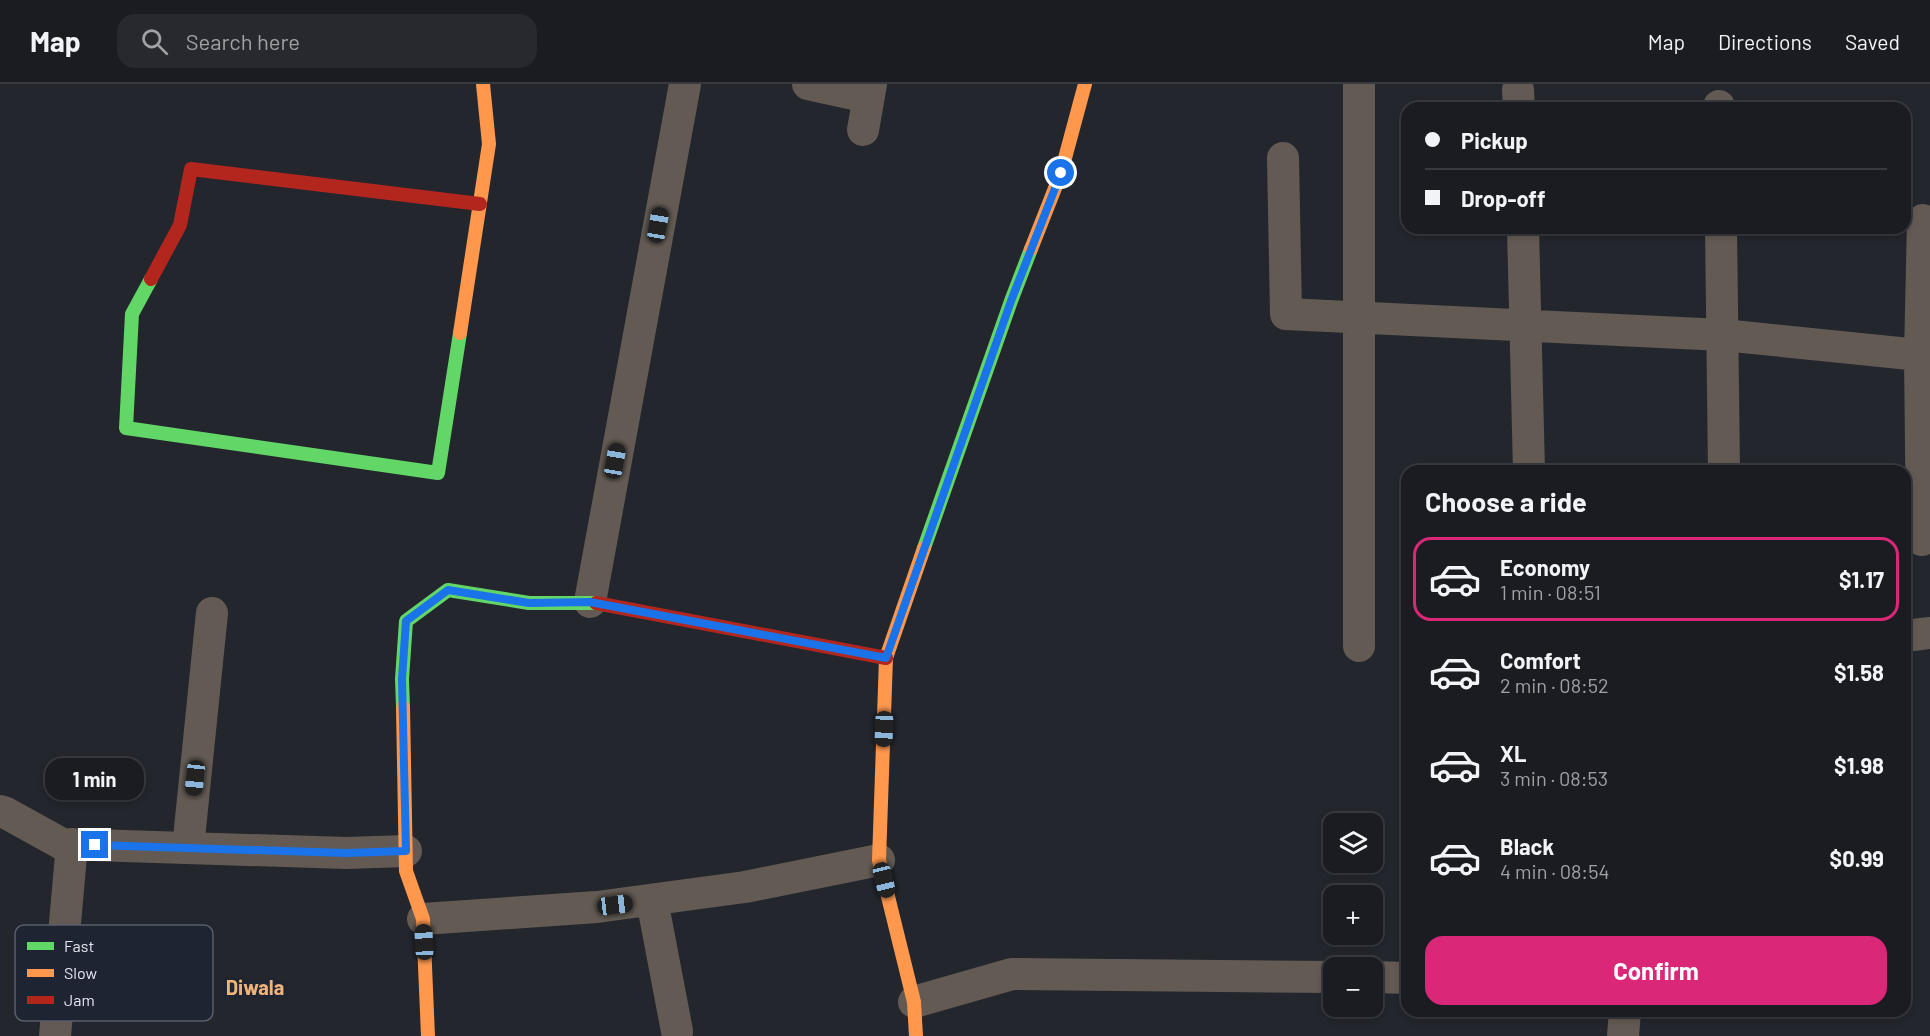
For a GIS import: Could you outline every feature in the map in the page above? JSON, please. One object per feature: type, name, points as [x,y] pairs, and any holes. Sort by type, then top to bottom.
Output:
[{"type":"street","points":[[480,204],[191,169],[180,225],[132,314],[126,428],[438,473],[480,204],[489,144],[483,84]]},
{"type":"street","points":[[590,602],[685,84]]},
{"type":"street","points":[[808,84],[869,91],[862,130]]},
{"type":"street","points":[[916,1036],[914,1002],[879,860],[886,658],[1011,301],[1061,173],[1085,84]]},
{"type":"street","points":[[1359,84],[1359,646]]},
{"type":"street","points":[[1283,158],[1286,314],[1723,335],[1925,355]]},
{"type":"street","points":[[1922,540],[1925,355],[1923,219]]},
{"type":"street","points":[[1523,234],[1529,465]]},
{"type":"street","points":[[1721,234],[1724,465]]},
{"type":"street","points":[[428,1036],[423,919],[406,871],[402,679],[406,621],[448,590],[529,603],[590,602],[886,658]]},
{"type":"street","points":[[188,848],[212,613]]},
{"type":"street","points":[[1911,635],[1930,633]]},
{"type":"street","points":[[0,812],[6,813],[62,844],[346,853],[406,851]]},
{"type":"street","points":[[65,925],[72,844]]},
{"type":"street","points":[[423,919],[597,907],[652,900],[745,887],[879,860]]},
{"type":"street","points":[[652,900],[677,1031]]},
{"type":"street","points":[[914,1002],[1012,974],[1323,976]]},
{"type":"street","points":[[1383,977],[1401,978]]},
{"type":"street","points":[[1623,1036],[1625,1017]]},
{"type":"street","points":[[55,1036],[56,1021]]},
{"type":"traffic: fast","points":[[924,548],[1031,249]]},
{"type":"traffic: fast","points":[[151,279],[132,314],[126,428],[438,473],[460,333]]},
{"type":"traffic: fast","points":[[403,707],[402,679],[406,621],[448,590],[529,603],[596,603]]},
{"type":"traffic: slow","points":[[460,333],[489,144],[483,84]]},
{"type":"traffic: slow","points":[[1031,249],[1061,173],[1085,84]]},
{"type":"traffic: slow","points":[[916,1036],[914,1002],[879,860],[886,658],[924,548]]},
{"type":"traffic: slow","points":[[403,707],[406,871],[423,919],[428,1036]]},
{"type":"traffic: jam","points":[[151,279],[180,225],[191,169],[480,204]]},
{"type":"traffic: jam","points":[[596,603],[886,658]]},
{"type":"district","name":"Diwala","points":[[255,988]]},
{"type":"route","points":[[95,845],[346,853],[406,851],[402,679],[406,621],[448,590],[529,603],[590,602],[886,658],[1011,301],[1061,173]]}]
